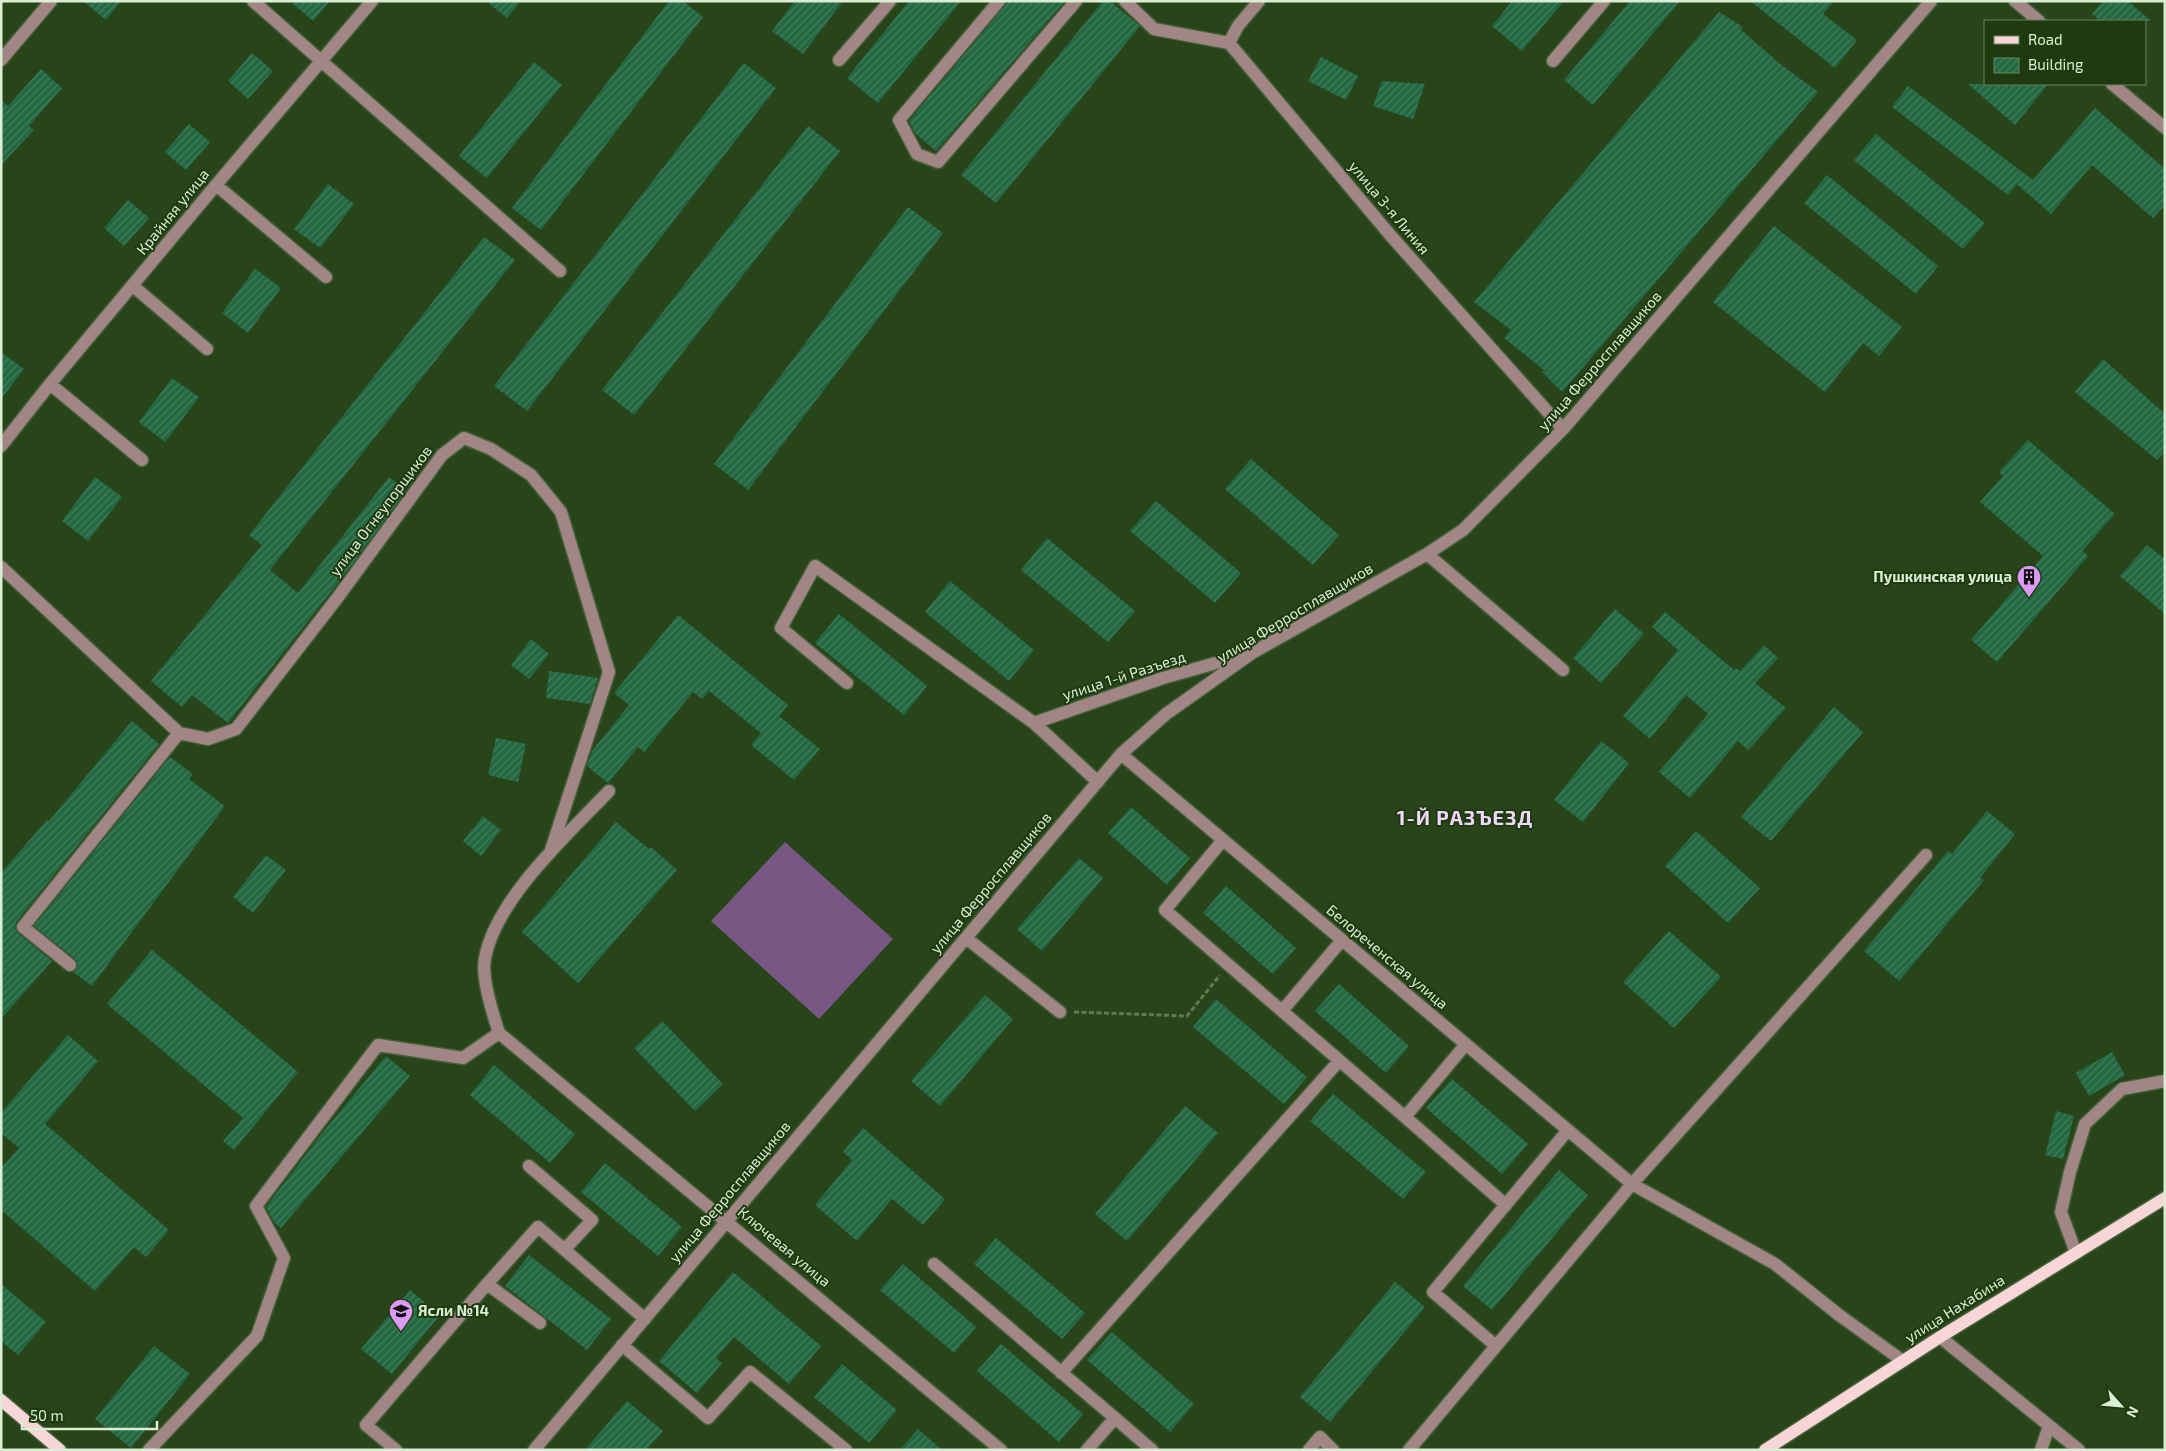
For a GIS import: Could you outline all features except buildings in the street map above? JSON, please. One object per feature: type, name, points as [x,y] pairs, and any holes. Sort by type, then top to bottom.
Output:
[{"type":"main road","name":"улица Нахабина","points":[[1765,1450],[1940,1337],[2165,1198]]},
{"type":"main road","points":[[1,1400],[60,1450]]},
{"type":"street","points":[[1,60],[51,1]]},
{"type":"street","points":[[252,1],[322,60],[560,271]]},
{"type":"street","name":"Крайняя улица","points":[[1,446],[50,384],[372,1]]},
{"type":"street","points":[[840,60],[890,1]]},
{"type":"street","points":[[999,1],[899,120],[917,154],[938,162],[1076,1]]},
{"type":"street","points":[[1125,1],[1154,29],[1229,43],[1238,26],[1259,1]]},
{"type":"street","points":[[1553,61],[1604,1]]},
{"type":"street","name":"улица Ферросплавщиков","points":[[534,1450],[1121,754],[1166,714],[1252,653],[1427,554],[1463,530],[1563,429],[1931,1]]},
{"type":"street","points":[[2015,1],[2038,20]]},
{"type":"street","name":"улица 3-я Линия","points":[[1229,43],[1390,236],[1563,429]]},
{"type":"street","points":[[2113,85],[2165,128]]},
{"type":"street","points":[[216,185],[326,277]]},
{"type":"street","points":[[132,286],[206,349]]},
{"type":"street","points":[[50,384],[142,460]]},
{"type":"street","name":"улица Огнеупорщиков","points":[[179,733],[208,739],[236,729],[338,597],[442,455],[464,438],[491,449],[531,475],[561,512],[609,672],[550,853]]},
{"type":"street","points":[[1427,554],[1563,670]]},
{"type":"street","points":[[847,683],[781,628],[815,566],[1034,722],[1098,782]]},
{"type":"street","points":[[1,567],[179,733],[23,927],[70,965]]},
{"type":"street","name":"улица 1-й Разъезд","points":[[1034,722],[1164,678],[1252,653]]},
{"type":"street","name":"Белореченская улица","points":[[1121,754],[1632,1184],[1775,1264],[1839,1315],[1903,1361]]},
{"type":"street","points":[[149,1450],[257,1336],[284,1258],[256,1206],[378,1045],[463,1058],[499,1033],[488,1002],[484,960],[497,922],[525,883],[550,853],[609,791]]},
{"type":"street","points":[[1223,840],[1165,910],[1506,1205]]},
{"type":"street","points":[[1409,1450],[1632,1184],[1926,855]]},
{"type":"street","points":[[966,938],[1060,1012]]},
{"type":"street","points":[[1282,1011],[1342,940]]},
{"type":"street","name":"Ключевая улица","points":[[499,1033],[728,1221],[1001,1450]]},
{"type":"street","points":[[1405,1117],[1466,1044]]},
{"type":"street","points":[[1061,1373],[1339,1061]]},
{"type":"street","points":[[2076,1253],[2061,1212],[2070,1172],[2085,1124],[2122,1089],[2165,1081]]},
{"type":"street","points":[[1496,1346],[1433,1292],[1568,1130]]},
{"type":"street","points":[[529,1166],[592,1220],[565,1249]]},
{"type":"street","points":[[396,1450],[366,1425],[538,1227],[644,1319]]},
{"type":"street","points":[[934,1264],[1152,1450]]},
{"type":"street","points":[[487,1284],[540,1323]]},
{"type":"street","points":[[1940,1337],[2079,1450]]},
{"type":"street","points":[[622,1345],[708,1418],[750,1372],[846,1450]]},
{"type":"street","points":[[1087,1450],[1114,1418]]},
{"type":"street","points":[[2041,1450],[2049,1426]]},
{"type":"street","points":[[1309,1450],[1320,1438],[1333,1450]]},
{"type":"path","points":[[1060,1012],[1187,1016],[1229,965]]},
{"type":"shaded area","points":[[785,842],[893,939],[819,1019],[711,921]]},
{"type":"place","name":"Пушкинская улица","points":[[2029,598]]},
{"type":"place","name":"Ясли №14","points":[[401,1332]]},
{"type":"district","name":"1-Й РАЗЪЕЗД","points":[[1465,818]]}]
